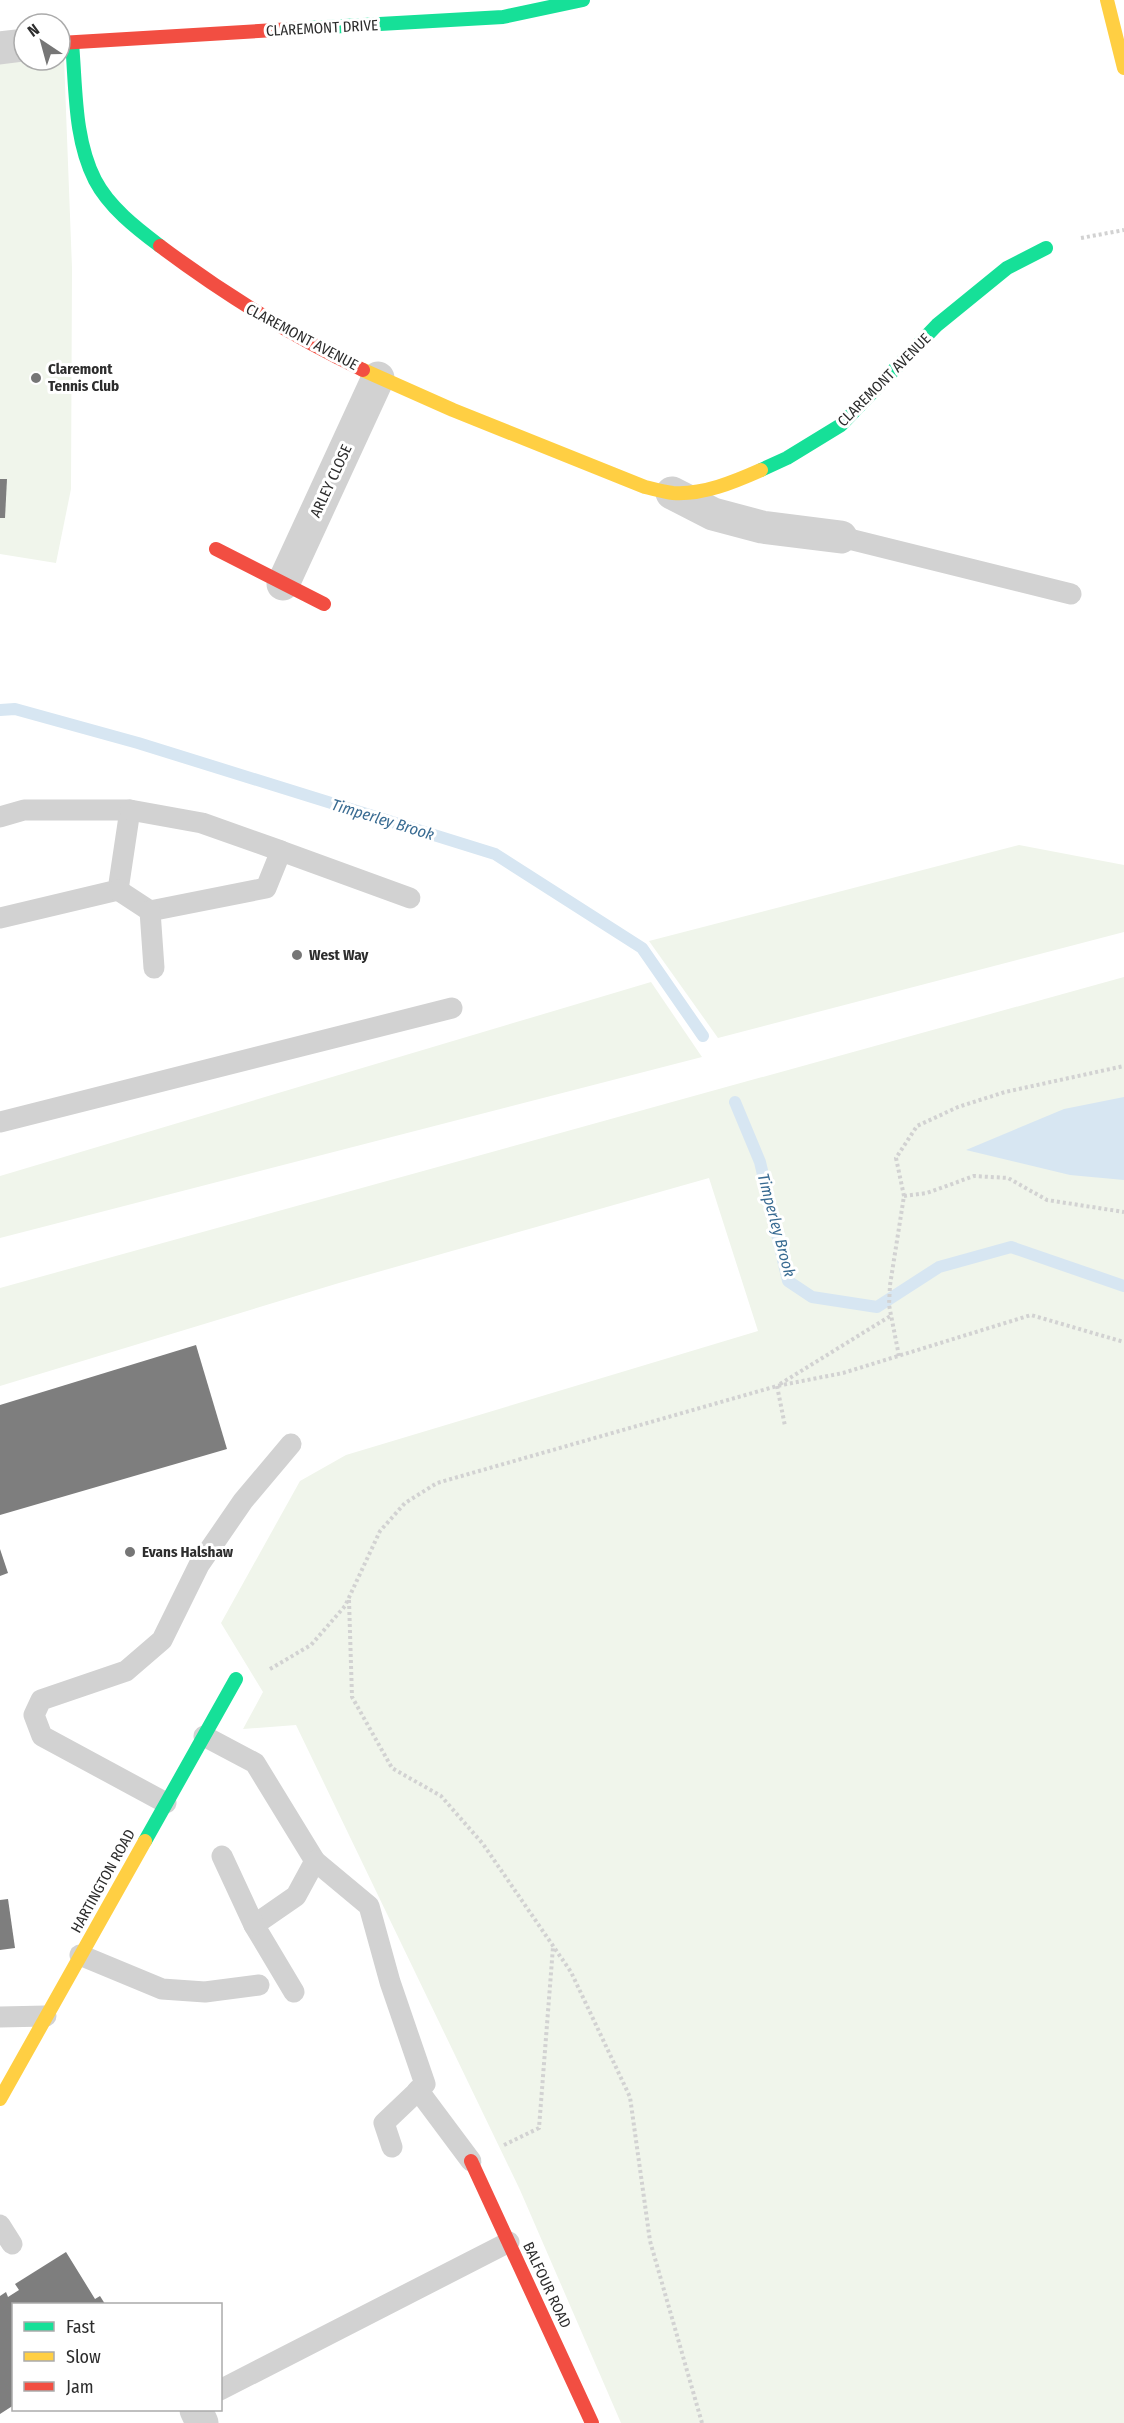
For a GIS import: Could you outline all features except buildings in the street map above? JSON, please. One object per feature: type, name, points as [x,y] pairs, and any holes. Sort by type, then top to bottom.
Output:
[{"type":"street","name":"CLAREMONT DRIVE","points":[[72,43],[503,17],[583,0]]},
{"type":"street","points":[[1107,0],[1124,68]]},
{"type":"street","name":"CLAREMONT AVENUE","points":[[71,72],[86,159],[95,181],[116,209],[174,257],[249,311],[378,378],[645,487],[672,493],[713,514],[762,527],[841,537]]},
{"type":"street","name":"CLAREMONT AVENUE","points":[[672,493],[694,492],[735,481],[787,458],[841,425],[937,325],[1007,268],[1046,248]]},
{"type":"street","name":"ARLEY CLOSE","points":[[284,584],[378,378]]},
{"type":"street","points":[[216,549],[324,604]]},
{"type":"street","name":"HARTINGTON ROAD","points":[[0,2100],[236,1679]]},
{"type":"street","name":"BALFOUR ROAD","points":[[471,2162],[592,2423]]},
{"type":"lane","points":[[841,537],[1071,594]]},
{"type":"lane","points":[[0,817],[24,810],[130,810],[201,823],[410,898]]},
{"type":"lane","points":[[118,890],[130,810]]},
{"type":"lane","points":[[0,918],[118,890],[150,911],[266,888],[281,850]]},
{"type":"lane","points":[[150,911],[154,968]]},
{"type":"lane","points":[[0,1122],[452,1008]]},
{"type":"lane","points":[[166,1803],[42,1736],[34,1714],[41,1700],[126,1671],[162,1640],[199,1564],[243,1501],[291,1444]]},
{"type":"lane","points":[[204,1736],[255,1763],[315,1861],[369,1906],[390,1982],[425,2084],[384,2123],[393,2147]]},
{"type":"lane","points":[[222,1856],[254,1925],[294,1992]]},
{"type":"lane","points":[[254,1925],[296,1896],[315,1861]]},
{"type":"lane","points":[[80,1955],[162,1989],[205,1992],[260,1985]]},
{"type":"lane","points":[[0,2017],[46,2016]]},
{"type":"lane","points":[[418,2090],[471,2162]]},
{"type":"lane","points":[[0,2225],[12,2244]]},
{"type":"lane","points":[[222,2389],[509,2242]]},
{"type":"path","points":[[1046,248],[1084,237],[1124,230]]},
{"type":"path","points":[[899,1356],[889,1305],[904,1196],[896,1158],[917,1126],[958,1107],[1005,1092],[1124,1066]]},
{"type":"path","points":[[904,1196],[927,1193],[974,1176],[1008,1178],[1047,1200],[1124,1212]]},
{"type":"path","points":[[777,1386],[892,1315]]},
{"type":"path","points":[[236,1679],[267,1671],[311,1645],[345,1606],[380,1531],[405,1503],[437,1484],[777,1386],[843,1373],[1031,1315],[1124,1342]]},
{"type":"path","points":[[777,1386],[785,1426]]},
{"type":"path","points":[[349,1599],[352,1697],[392,1768],[441,1796],[483,1844],[571,1972],[630,2097],[650,2241],[702,2423]]},
{"type":"path","points":[[471,2162],[539,2128],[554,1946]]},
{"type":"shaded area","name":"Claremont Tennis Club","points":[[0,62],[12,62],[12,72],[65,72],[72,268],[71,489],[56,563],[0,554]]},
{"type":"shaded area","points":[[1019,845],[1124,865],[1124,932],[718,1038],[649,941]]},
{"type":"shaded area","points":[[1124,977],[1124,2423],[621,2423],[520,2190],[296,1725],[243,1729],[263,1692],[221,1623],[300,1481],[346,1455],[758,1331],[709,1178],[339,1283],[0,1386],[0,1288]]},
{"type":"shaded area","points":[[651,982],[702,1057],[0,1238],[0,1176]]},
{"type":"shaded area","points":[[1124,1097],[1124,1180],[1070,1175],[966,1150],[1064,1109]]},
{"type":"waterway","name":"Timperley Brook","points":[[0,710],[15,709],[138,743],[495,854],[642,948],[703,1036]]},
{"type":"waterway","name":"Timperley Brook","points":[[735,1102],[760,1162],[788,1281],[812,1297],[877,1307],[939,1267],[1011,1247],[1124,1286]]},
{"type":"traffic: fast","points":[[309,28],[503,17],[583,0]]},
{"type":"traffic: fast","points":[[72,43],[75,95],[83,148],[88,164],[101,190],[115,208],[160,246]]},
{"type":"traffic: fast","points":[[761,470],[787,458],[841,425],[937,325],[1007,268],[1046,248]]},
{"type":"traffic: fast","points":[[145,1841],[236,1679]]},
{"type":"traffic: slow","points":[[1107,0],[1124,68]]},
{"type":"traffic: slow","points":[[363,370],[453,410],[645,487],[673,493],[696,492],[729,483],[761,470]]},
{"type":"traffic: slow","points":[[0,2099],[145,1841]]},
{"type":"traffic: jam","points":[[72,42],[309,28]]},
{"type":"traffic: jam","points":[[160,246],[208,281],[258,313],[309,343],[363,370]]},
{"type":"traffic: jam","points":[[216,549],[324,604]]},
{"type":"traffic: jam","points":[[471,2161],[592,2423]]},
{"type":"place","name":"Claremont Tennis Club","points":[[36,378]]},
{"type":"place","name":"West Way","points":[[297,955]]},
{"type":"place","name":"Evans Halshaw","points":[[130,1552]]}]
